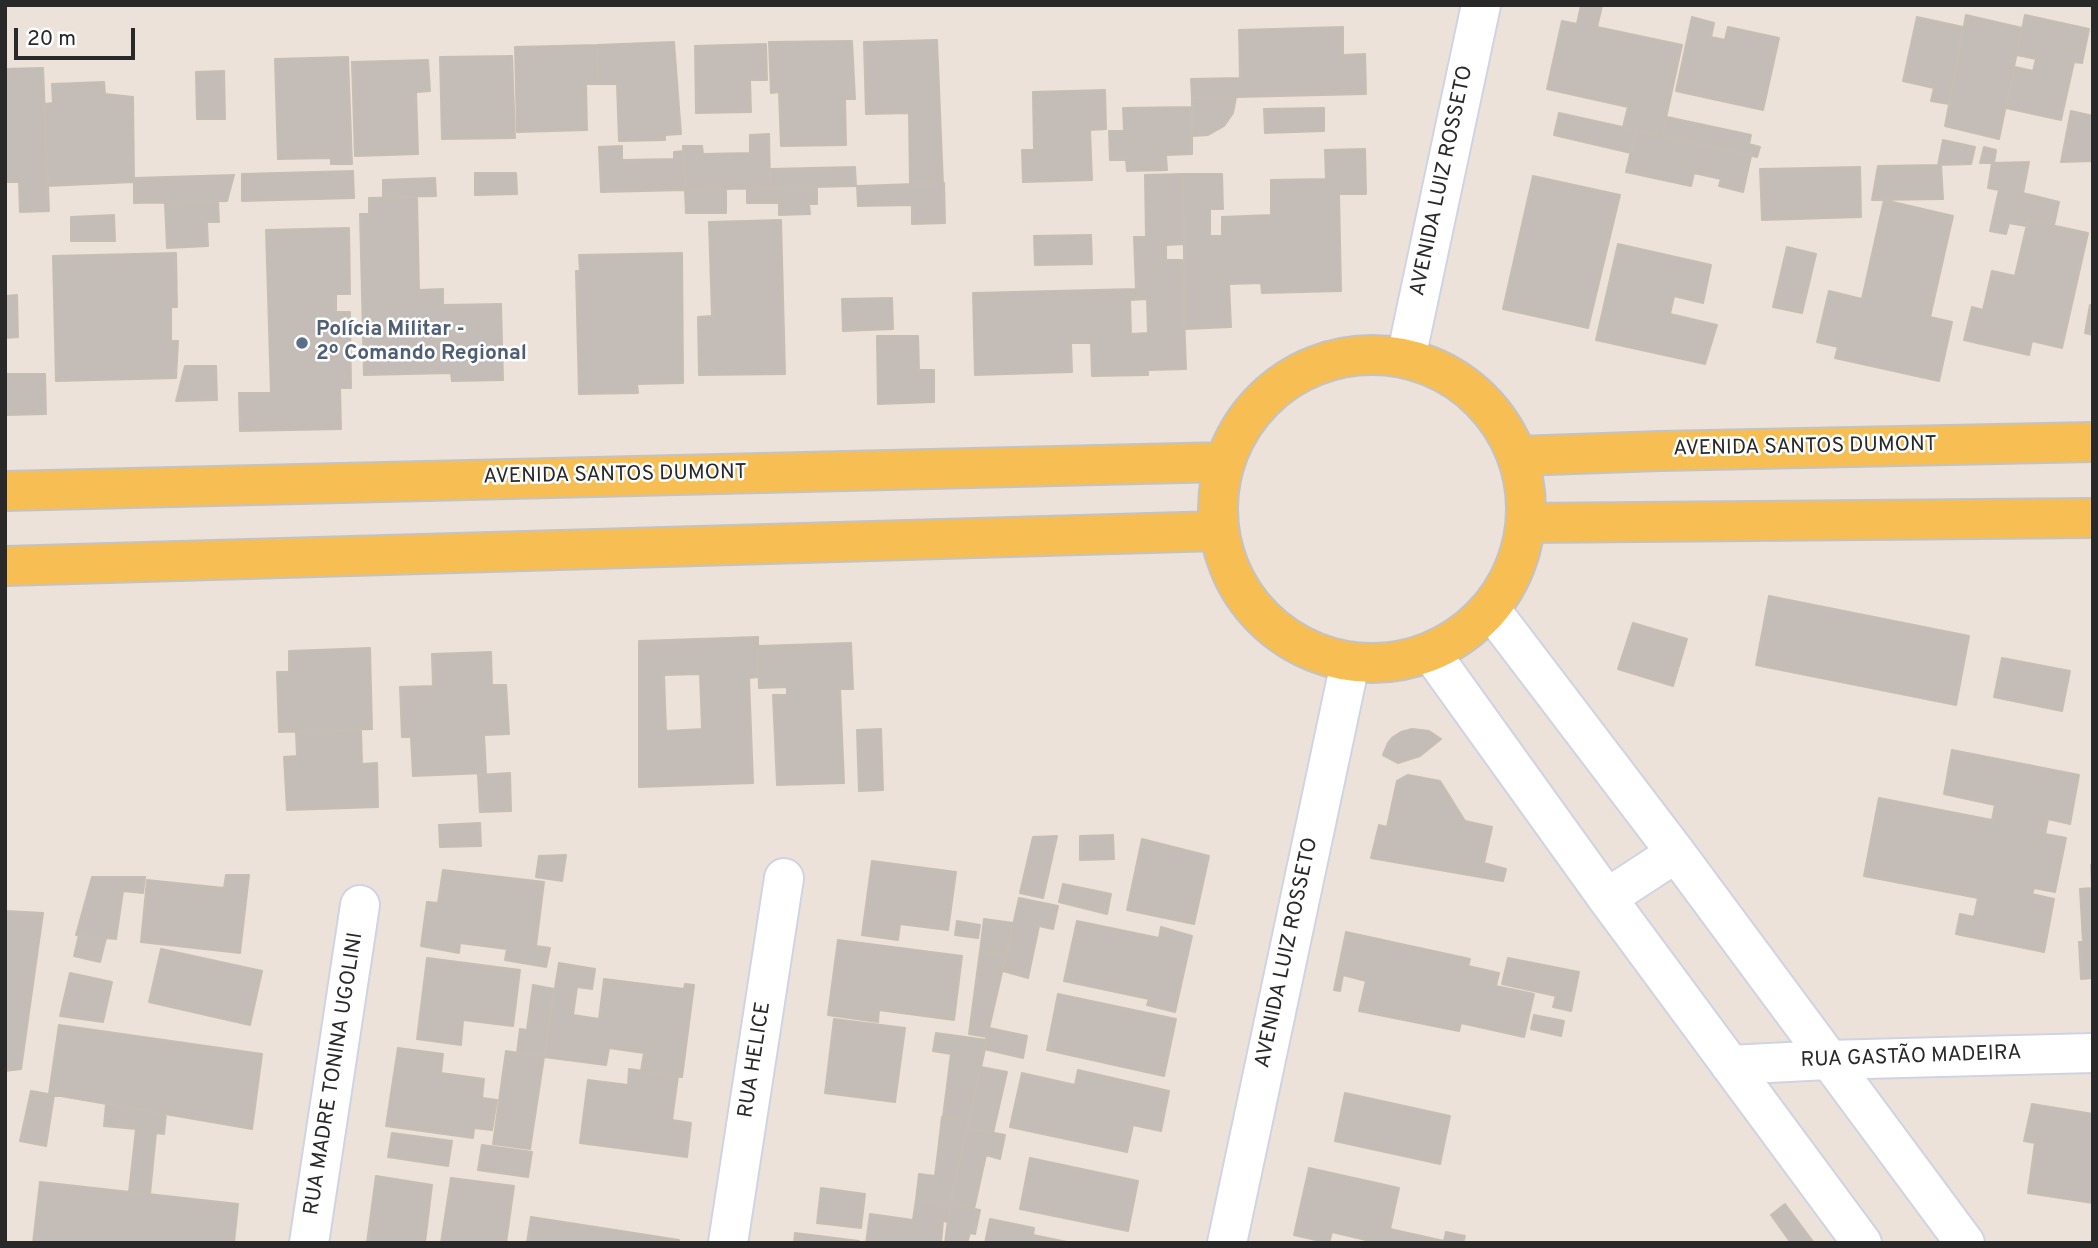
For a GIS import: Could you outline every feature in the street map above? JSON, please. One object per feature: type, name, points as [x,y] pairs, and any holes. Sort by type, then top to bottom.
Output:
[{"type":"main road","points":[[1360,355],[1406,358],[1453,376],[1493,411],[1518,456],[1527,489],[1527,523],[1515,570],[1491,610],[1431,653],[1350,663],[1302,648],[1262,619],[1233,579],[1219,531],[1218,496],[1225,462],[1245,421],[1276,388],[1316,365],[1360,355]]},
{"type":"main road","name":"AVENIDA SANTOS DUMONT","points":[[1518,456],[1674,450],[2093,442]]},
{"type":"main road","name":"AVENIDA SANTOS DUMONT","points":[[5,491],[1225,462]]},
{"type":"main road","points":[[1527,523],[2093,518]]},
{"type":"main road","points":[[5,566],[1219,531]]},
{"type":"street","name":"AVENIDA LUIZ ROSSETO","points":[[1406,358],[1480,5]]},
{"type":"street","points":[[1491,610],[1676,853],[1965,1243]]},
{"type":"street","points":[[1431,653],[1862,1243]]},
{"type":"street","name":"AVENIDA LUIZ ROSSETO","points":[[1227,1243],[1350,663]]},
{"type":"street","points":[[1608,898],[1676,853]]},
{"type":"street","name":"RUA HELICE","points":[[729,1243],[784,878]]},
{"type":"street","name":"RUA MADRE TONINA UGOLINI","points":[[309,1243],[360,905]]},
{"type":"street","name":"RUA GASTÃO MADEIRA","points":[[1730,1065],[2093,1053]]},
{"type":"building","points":[[1581,5],[1602,6],[1597,27],[1682,45],[1662,136],[1623,127],[1628,107],[1547,89],[1562,21],[1577,24]]},
{"type":"building","points":[[1966,15],[2022,28],[1999,139],[1945,126]]},
{"type":"building","points":[[2025,15],[2089,29],[2082,63],[2074,62],[2061,120],[2006,108],[2015,67],[2033,71],[2036,59],[2017,55]]},
{"type":"building","points":[[1692,17],[1714,23],[1711,37],[1725,40],[1728,27],[1779,38],[1763,110],[1676,91]]},
{"type":"building","points":[[1917,17],[1963,27],[1949,104],[1931,101],[1934,88],[1903,81]]},
{"type":"building","points":[[1343,27],[1343,55],[1365,54],[1366,94],[1192,98],[1191,79],[1240,78],[1239,30]]},
{"type":"building","points":[[937,40],[943,184],[910,184],[909,113],[866,114],[864,42]]},
{"type":"building","points":[[852,41],[855,99],[845,99],[846,145],[781,146],[779,92],[771,93],[769,42]]},
{"type":"building","points":[[674,42],[681,134],[665,135],[665,140],[619,141],[617,84],[598,84],[597,45]]},
{"type":"building","points":[[766,44],[767,80],[750,80],[751,112],[696,113],[695,46]]},
{"type":"building","points":[[597,45],[598,84],[586,84],[587,130],[517,132],[515,47]]},
{"type":"building","points":[[512,56],[515,138],[442,139],[440,57]]},
{"type":"building","points":[[348,57],[352,164],[331,164],[331,158],[278,159],[275,59]]},
{"type":"building","points":[[428,60],[430,91],[416,92],[418,154],[355,156],[352,62]]},
{"type":"building","points":[[43,68],[49,211],[20,212],[19,182],[5,182],[5,69]]},
{"type":"building","points":[[224,71],[225,119],[197,119],[196,72]]},
{"type":"building","points":[[104,82],[105,94],[133,97],[134,182],[47,186],[44,104],[53,103],[52,84]]},
{"type":"building","points":[[1105,90],[1106,129],[1090,130],[1092,180],[1023,182],[1022,150],[1034,150],[1033,92]]},
{"type":"building","points":[[1236,97],[1233,113],[1224,126],[1208,135],[1192,136],[1192,98]]},
{"type":"building","points":[[1192,107],[1192,154],[1166,155],[1167,170],[1127,171],[1126,160],[1110,160],[1109,131],[1124,131],[1123,108]]},
{"type":"building","points":[[1324,108],[1324,131],[1265,133],[1264,109]]},
{"type":"building","points":[[2071,111],[2093,116],[2093,161],[2061,162]]},
{"type":"building","points":[[1559,113],[1636,130],[1631,153],[1554,135]]},
{"type":"building","points":[[1667,117],[1751,135],[1749,144],[1760,147],[1757,157],[1662,136]]},
{"type":"building","points":[[1636,130],[1751,156],[1743,192],[1719,186],[1721,179],[1694,173],[1691,186],[1626,172]]},
{"type":"building","points":[[769,134],[770,188],[685,190],[683,146],[702,146],[703,154],[750,153],[750,135]]},
{"type":"building","points":[[1943,140],[1975,147],[1971,164],[1938,165]]},
{"type":"building","points":[[622,146],[622,160],[674,159],[674,152],[684,151],[685,190],[601,192],[599,147]]},
{"type":"building","points":[[1984,147],[1996,150],[1994,163],[1980,163]]},
{"type":"building","points":[[1365,149],[1366,194],[1339,194],[1341,291],[1262,293],[1261,283],[1229,284],[1231,327],[1185,329],[1183,174],[1222,174],[1223,209],[1210,209],[1210,236],[1222,236],[1222,217],[1271,215],[1271,180],[1326,179],[1325,150]]},
{"type":"building","points":[[2029,162],[2023,193],[2059,202],[2054,225],[2028,220],[2026,226],[2009,223],[2006,234],[1990,231],[1999,190],[1988,188],[1992,163]]},
{"type":"building","points":[[1941,165],[1943,199],[1872,200],[1878,166]]},
{"type":"building","points":[[855,167],[856,186],[770,188],[770,169]]},
{"type":"building","points":[[1860,167],[1861,217],[1762,220],[1760,169]]},
{"type":"building","points":[[353,171],[354,198],[242,201],[242,174]]},
{"type":"building","points":[[475,173],[516,173],[517,194],[475,195]]},
{"type":"building","points":[[1183,174],[1184,244],[1166,245],[1166,260],[1182,260],[1186,369],[1148,370],[1148,375],[1092,376],[1091,343],[1071,343],[1072,372],[975,375],[973,293],[1136,289],[1134,237],[1146,237],[1145,175]]},
{"type":"building","points":[[234,175],[227,201],[134,203],[134,178]]},
{"type":"building","points":[[1533,176],[1620,195],[1588,328],[1503,309]]},
{"type":"building","points":[[435,178],[436,196],[383,197],[383,180]]},
{"type":"building","points":[[944,183],[945,223],[912,224],[912,205],[858,206],[857,186]]},
{"type":"building","points":[[817,186],[817,204],[809,204],[810,214],[779,215],[779,203],[747,203],[747,189]]},
{"type":"building","points":[[726,189],[726,213],[686,213],[685,190]]},
{"type":"building","points":[[417,197],[419,290],[443,289],[443,305],[501,304],[503,380],[452,381],[451,373],[364,375],[360,214],[369,214],[369,198]]},
{"type":"building","points":[[1884,200],[1953,216],[1930,317],[1952,322],[1939,381],[1835,358],[1838,347],[1817,342],[1829,291],[1862,299]]},
{"type":"building","points":[[218,202],[219,222],[207,222],[208,246],[167,248],[165,203]]},
{"type":"building","points":[[114,215],[115,241],[71,241],[71,217]]},
{"type":"building","points":[[781,220],[785,374],[699,375],[698,317],[712,316],[709,222]]},
{"type":"building","points":[[2028,220],[2088,233],[2062,348],[2032,341],[2029,355],[1964,340],[1972,307],[1983,310],[1992,271],[2015,276]]},
{"type":"building","points":[[349,228],[350,294],[336,294],[336,312],[350,312],[351,388],[340,388],[341,429],[240,431],[239,393],[271,393],[266,230]]},
{"type":"building","points":[[1091,235],[1092,264],[1035,265],[1034,236]]},
{"type":"building","points":[[1618,244],[1711,265],[1703,303],[1674,296],[1670,314],[1717,325],[1705,364],[1596,340]]},
{"type":"building","points":[[1787,247],[1816,254],[1802,313],[1773,307]]},
{"type":"building","points":[[176,253],[177,307],[171,307],[171,341],[178,341],[176,378],[56,381],[53,256]]},
{"type":"building","points":[[682,253],[683,383],[637,384],[638,393],[579,394],[576,271],[580,271],[579,255]]},
{"type":"building","points":[[17,295],[18,337],[5,338],[5,296]]},
{"type":"building","points":[[892,298],[893,329],[843,331],[842,299]]},
{"type":"building","points":[[1147,299],[1148,333],[1131,334],[1130,300]]},
{"type":"building","points":[[2090,305],[2093,306],[2093,335],[2085,333]]},
{"type":"building","points":[[877,336],[918,336],[919,370],[934,370],[934,402],[878,404]]},
{"type":"building","points":[[185,366],[216,366],[217,400],[176,401]]},
{"type":"building","points":[[5,374],[45,374],[46,414],[6,415]]},
{"type":"building","points":[[1769,596],[1969,636],[1956,705],[1756,665]]},
{"type":"building","points":[[1633,623],[1687,639],[1673,686],[1618,669]]},
{"type":"building","points":[[758,637],[758,677],[749,678],[753,783],[639,787],[639,641]]},
{"type":"building","points":[[851,643],[853,689],[840,689],[844,783],[777,785],[773,695],[787,695],[787,687],[759,688],[758,646]]},
{"type":"building","points":[[370,648],[372,729],[279,732],[277,672],[289,672],[289,651]]},
{"type":"building","points":[[491,652],[492,685],[506,685],[509,734],[484,735],[486,773],[413,776],[411,737],[402,737],[400,687],[433,686],[432,654]]},
{"type":"building","points":[[2002,658],[2070,671],[2062,711],[1994,697]]},
{"type":"building","points":[[700,674],[702,729],[666,731],[664,675]]},
{"type":"building","points":[[881,729],[883,790],[859,791],[857,730]]},
{"type":"building","points":[[1412,729],[1429,731],[1441,739],[1420,756],[1398,763],[1383,755],[1393,737]]},
{"type":"building","points":[[361,730],[362,764],[377,763],[378,807],[287,810],[284,757],[297,756],[296,732]]},
{"type":"building","points":[[1952,750],[2079,775],[2070,824],[2048,819],[2045,834],[2066,838],[2055,892],[2034,888],[2032,894],[2054,899],[2044,952],[1956,934],[1960,914],[1974,917],[1978,898],[1864,876],[1879,798],[1992,820],[1995,805],[1944,794]]},
{"type":"building","points":[[510,773],[511,811],[480,812],[478,775]]},
{"type":"building","points":[[1408,775],[1440,781],[1465,821],[1492,827],[1484,863],[1506,869],[1503,881],[1371,858],[1379,825],[1387,827],[1397,781]]},
{"type":"building","points":[[480,823],[481,846],[440,847],[439,825]]},
{"type":"building","points":[[1113,835],[1114,859],[1080,860],[1080,836]]},
{"type":"building","points":[[1057,836],[1043,898],[1020,893],[1033,837]]},
{"type":"building","points":[[1142,839],[1209,856],[1194,924],[1127,910]]},
{"type":"building","points":[[566,855],[562,881],[536,877],[539,856]]},
{"type":"building","points":[[872,861],[956,872],[948,930],[900,924],[898,940],[862,935]]},
{"type":"building","points":[[2093,865],[2093,978],[2081,979],[2079,942],[2083,942],[2080,889],[2092,888]]},
{"type":"building","points":[[443,870],[544,882],[536,946],[550,948],[546,967],[505,960],[507,949],[460,943],[459,953],[421,946],[427,902],[438,903]]},
{"type":"building","points":[[226,875],[249,875],[240,953],[141,942],[147,880],[224,888]]},
{"type":"building","points":[[92,877],[145,877],[143,893],[123,891],[116,939],[76,935]]},
{"type":"building","points":[[1063,884],[1111,894],[1107,914],[1059,902]]},
{"type":"building","points":[[1019,898],[1058,906],[1053,929],[1039,926],[1028,978],[1003,971]]},
{"type":"building","points":[[5,911],[43,913],[21,1069],[5,1071]]},
{"type":"building","points":[[984,919],[1013,923],[1006,955],[980,951]]},
{"type":"building","points":[[957,921],[980,925],[978,938],[955,935]]},
{"type":"building","points":[[1077,921],[1159,938],[1161,927],[1192,936],[1175,1012],[1147,1005],[1149,999],[1064,981]]},
{"type":"building","points":[[1346,932],[1470,959],[1468,966],[1499,973],[1496,986],[1534,994],[1524,1037],[1461,1023],[1459,1031],[1359,1011],[1366,981],[1343,975],[1340,991],[1334,990]]},
{"type":"building","points":[[79,935],[106,938],[100,962],[74,956]]},
{"type":"building","points":[[838,940],[962,956],[954,1020],[879,1010],[878,1022],[828,1015]]},
{"type":"building","points":[[161,949],[262,971],[250,1025],[149,1002]]},
{"type":"building","points":[[980,951],[1006,955],[987,1037],[969,1034]]},
{"type":"building","points":[[427,958],[520,970],[513,1026],[463,1020],[461,1045],[417,1039]]},
{"type":"building","points":[[1508,958],[1579,972],[1571,1011],[1553,1007],[1556,996],[1502,984]]},
{"type":"building","points":[[559,963],[595,969],[592,989],[577,987],[573,1015],[599,1019],[604,979],[684,989],[685,984],[694,985],[682,1077],[641,1071],[644,1053],[609,1048],[606,1065],[544,1057]]},
{"type":"building","points":[[70,973],[112,982],[103,1022],[60,1016]]},
{"type":"building","points":[[533,985],[554,989],[544,1057],[517,1053],[520,1029],[527,1030]]},
{"type":"building","points":[[1058,994],[1176,1019],[1164,1076],[1047,1050]]},
{"type":"building","points":[[1534,1015],[1564,1021],[1561,1036],[1531,1029]]},
{"type":"building","points":[[834,1019],[905,1028],[895,1102],[825,1093]]},
{"type":"building","points":[[59,1025],[262,1054],[252,1129],[49,1094]]},
{"type":"building","points":[[989,1028],[1027,1036],[1023,1058],[984,1049]]},
{"type":"building","points":[[936,1033],[987,1040],[969,1121],[943,1117],[951,1054],[933,1051]]},
{"type":"building","points":[[398,1048],[443,1054],[441,1073],[484,1079],[482,1098],[497,1100],[492,1130],[474,1128],[473,1138],[386,1126]]},
{"type":"building","points":[[506,1051],[544,1057],[530,1149],[493,1144]]},
{"type":"building","points":[[981,1067],[1007,1072],[993,1133],[967,1128]]},
{"type":"building","points":[[629,1069],[678,1076],[672,1120],[691,1123],[687,1157],[580,1143],[588,1080],[628,1085]]},
{"type":"building","points":[[1078,1070],[1169,1091],[1161,1131],[1133,1125],[1127,1152],[1010,1127],[1022,1073],[1075,1085]]},
{"type":"building","points":[[31,1091],[54,1095],[46,1146],[20,1141]]},
{"type":"building","points":[[1345,1093],[1450,1116],[1440,1164],[1335,1141]]},
{"type":"building","points":[[106,1104],[166,1114],[164,1134],[156,1133],[150,1194],[129,1192],[136,1129],[104,1126]]},
{"type":"building","points":[[2032,1104],[2093,1114],[2093,1203],[2028,1193],[2035,1143],[2024,1141]]},
{"type":"building","points":[[942,1117],[969,1121],[950,1204],[916,1200],[919,1174],[935,1176]]},
{"type":"building","points":[[967,1128],[1005,1135],[1000,1159],[986,1155],[974,1209],[950,1204]]},
{"type":"building","points":[[392,1133],[452,1141],[448,1166],[388,1157]]},
{"type":"building","points":[[482,1145],[532,1152],[528,1177],[478,1170]]},
{"type":"building","points":[[1030,1158],[1138,1181],[1128,1231],[1020,1209]]},
{"type":"building","points":[[1309,1168],[1399,1188],[1390,1229],[1444,1241],[1446,1232],[1465,1236],[1463,1243],[1366,1243],[1366,1240],[1332,1232],[1329,1243],[1294,1235]]},
{"type":"building","points":[[376,1176],[432,1185],[425,1243],[367,1243]]},
{"type":"building","points":[[451,1178],[514,1186],[506,1243],[441,1243]]},
{"type":"building","points":[[40,1182],[238,1204],[234,1243],[33,1243]]},
{"type":"building","points":[[821,1188],[865,1194],[861,1228],[817,1223]]},
{"type":"building","points":[[916,1200],[950,1204],[948,1222],[943,1221],[941,1243],[866,1243],[870,1214],[913,1220]]},
{"type":"building","points":[[950,1204],[980,1210],[975,1234],[970,1233],[967,1243],[945,1243]]},
{"type":"building","points":[[1785,1204],[1814,1243],[1791,1243],[1771,1215]]},
{"type":"building","points":[[531,1217],[679,1240],[679,1243],[527,1243]]},
{"type":"building","points":[[990,1219],[1034,1228],[1033,1235],[1072,1243],[985,1243]]},
{"type":"building","points":[[795,1233],[859,1241],[859,1243],[794,1243]]},
{"type":"place","name":"Polícia Militar - 2º Comando Regional","points":[[302,343]]}]
